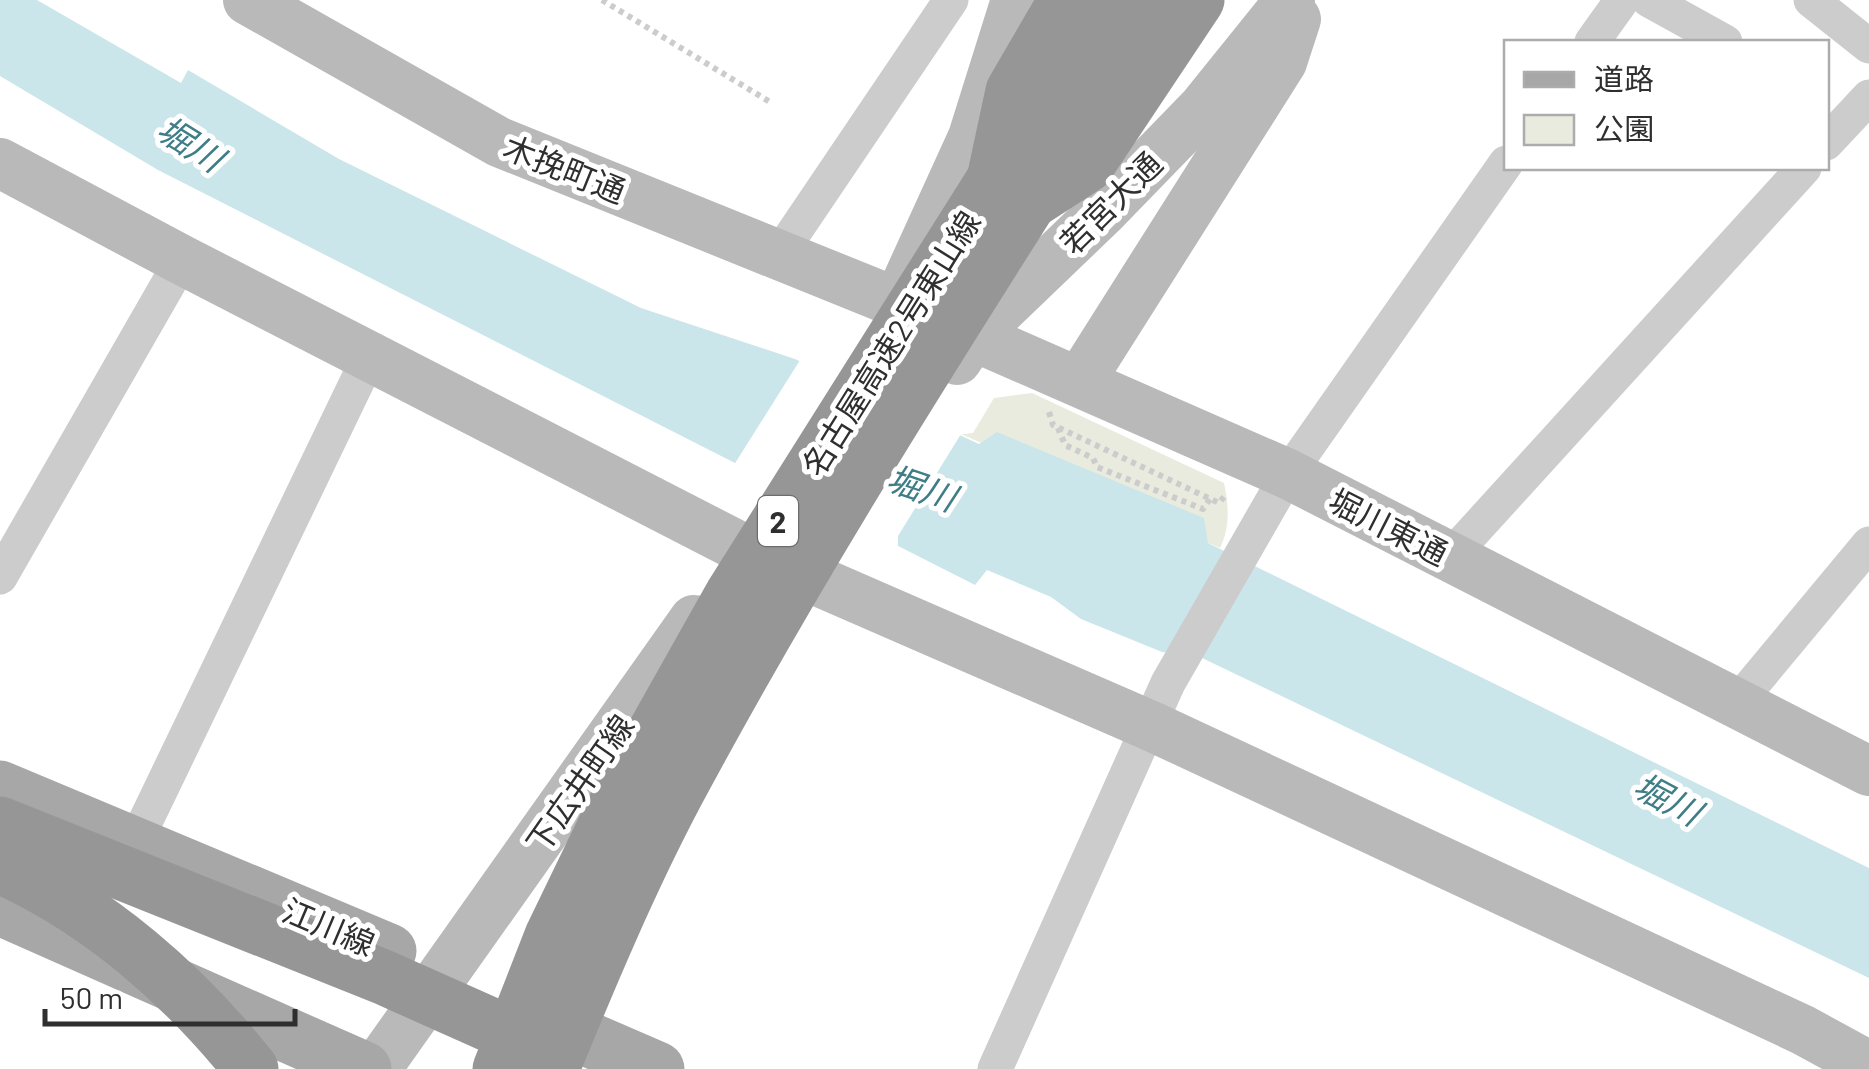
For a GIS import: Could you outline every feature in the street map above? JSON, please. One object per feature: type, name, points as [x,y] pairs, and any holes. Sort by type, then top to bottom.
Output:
[{"type":"highway","points":[[1066,0],[1013,91],[1012,190],[1087,165],[1197,0]]},
{"type":"highway","name":"名古屋高速2号東山線","points":[[552,1069],[601,949],[684,780],[1012,190],[1106,0]]},
{"type":"highway","name":"名古屋高速2号東山線","points":[[498,1069],[552,936],[625,784],[732,595],[1012,190],[1158,0]]},
{"type":"highway","points":[[0,824],[383,977],[591,1069]]},
{"type":"highway","points":[[0,866],[43,886],[148,962],[212,1019],[251,1069]]},
{"type":"main road","name":"江川線","points":[[0,788],[444,974],[657,1069]]},
{"type":"main road","points":[[0,908],[364,1069]]},
{"type":"street","name":"木挽町通","points":[[248,0],[499,142],[898,303]]},
{"type":"street","points":[[778,256],[951,0]]},
{"type":"street","points":[[898,303],[973,138],[1016,0]]},
{"type":"street","name":"若宮大通","points":[[812,582],[973,336],[1203,108],[1290,0]]},
{"type":"street","name":"若宮大通","points":[[1080,380],[1282,62],[1302,0]]},
{"type":"street","points":[[1593,40],[1622,0]]},
{"type":"street","points":[[1649,0],[1721,40]]},
{"type":"street","points":[[1812,0],[1869,46]]},
{"type":"street","points":[[1829,139],[1854,109]]},
{"type":"street","points":[[0,163],[369,357],[812,582],[1159,705],[1869,1066]]},
{"type":"street","points":[[995,1069],[1159,705],[1278,491],[1504,167]]},
{"type":"street","points":[[1450,557],[1802,170]]},
{"type":"street","points":[[0,577],[182,260]]},
{"type":"street","name":"堀川東通","points":[[898,303],[1080,380],[1278,491],[1450,557],[1869,771]]},
{"type":"street","name":"下広井町線","points":[[376,1069],[744,549],[898,303]]},
{"type":"street","points":[[134,844],[369,357]]},
{"type":"street","points":[[1736,704],[1869,544]]},
{"type":"street","points":[[498,1069],[812,582]]},
{"type":"path","points":[[602,0],[770,102]]},
{"type":"path","points":[[1210,498],[1203,509],[1098,467],[1093,458],[1065,445],[1056,426],[1210,498],[1218,503],[1227,494]]},
{"type":"green space","points":[[1032,393],[1224,483],[1228,516],[1220,548],[961,434],[973,433],[994,398]]},
{"type":"water","name":"堀川","points":[[0,0],[37,0],[181,83],[188,70],[339,159],[641,308],[795,359],[979,444],[997,432],[1204,518],[1208,543],[1869,868],[1869,978],[1202,658],[1162,652],[1081,619],[1051,597],[987,570],[975,585],[158,170],[0,76]]},
{"type":"pier","points":[[802,357],[969,434],[961,434],[898,536],[898,552],[732,468]]}]
